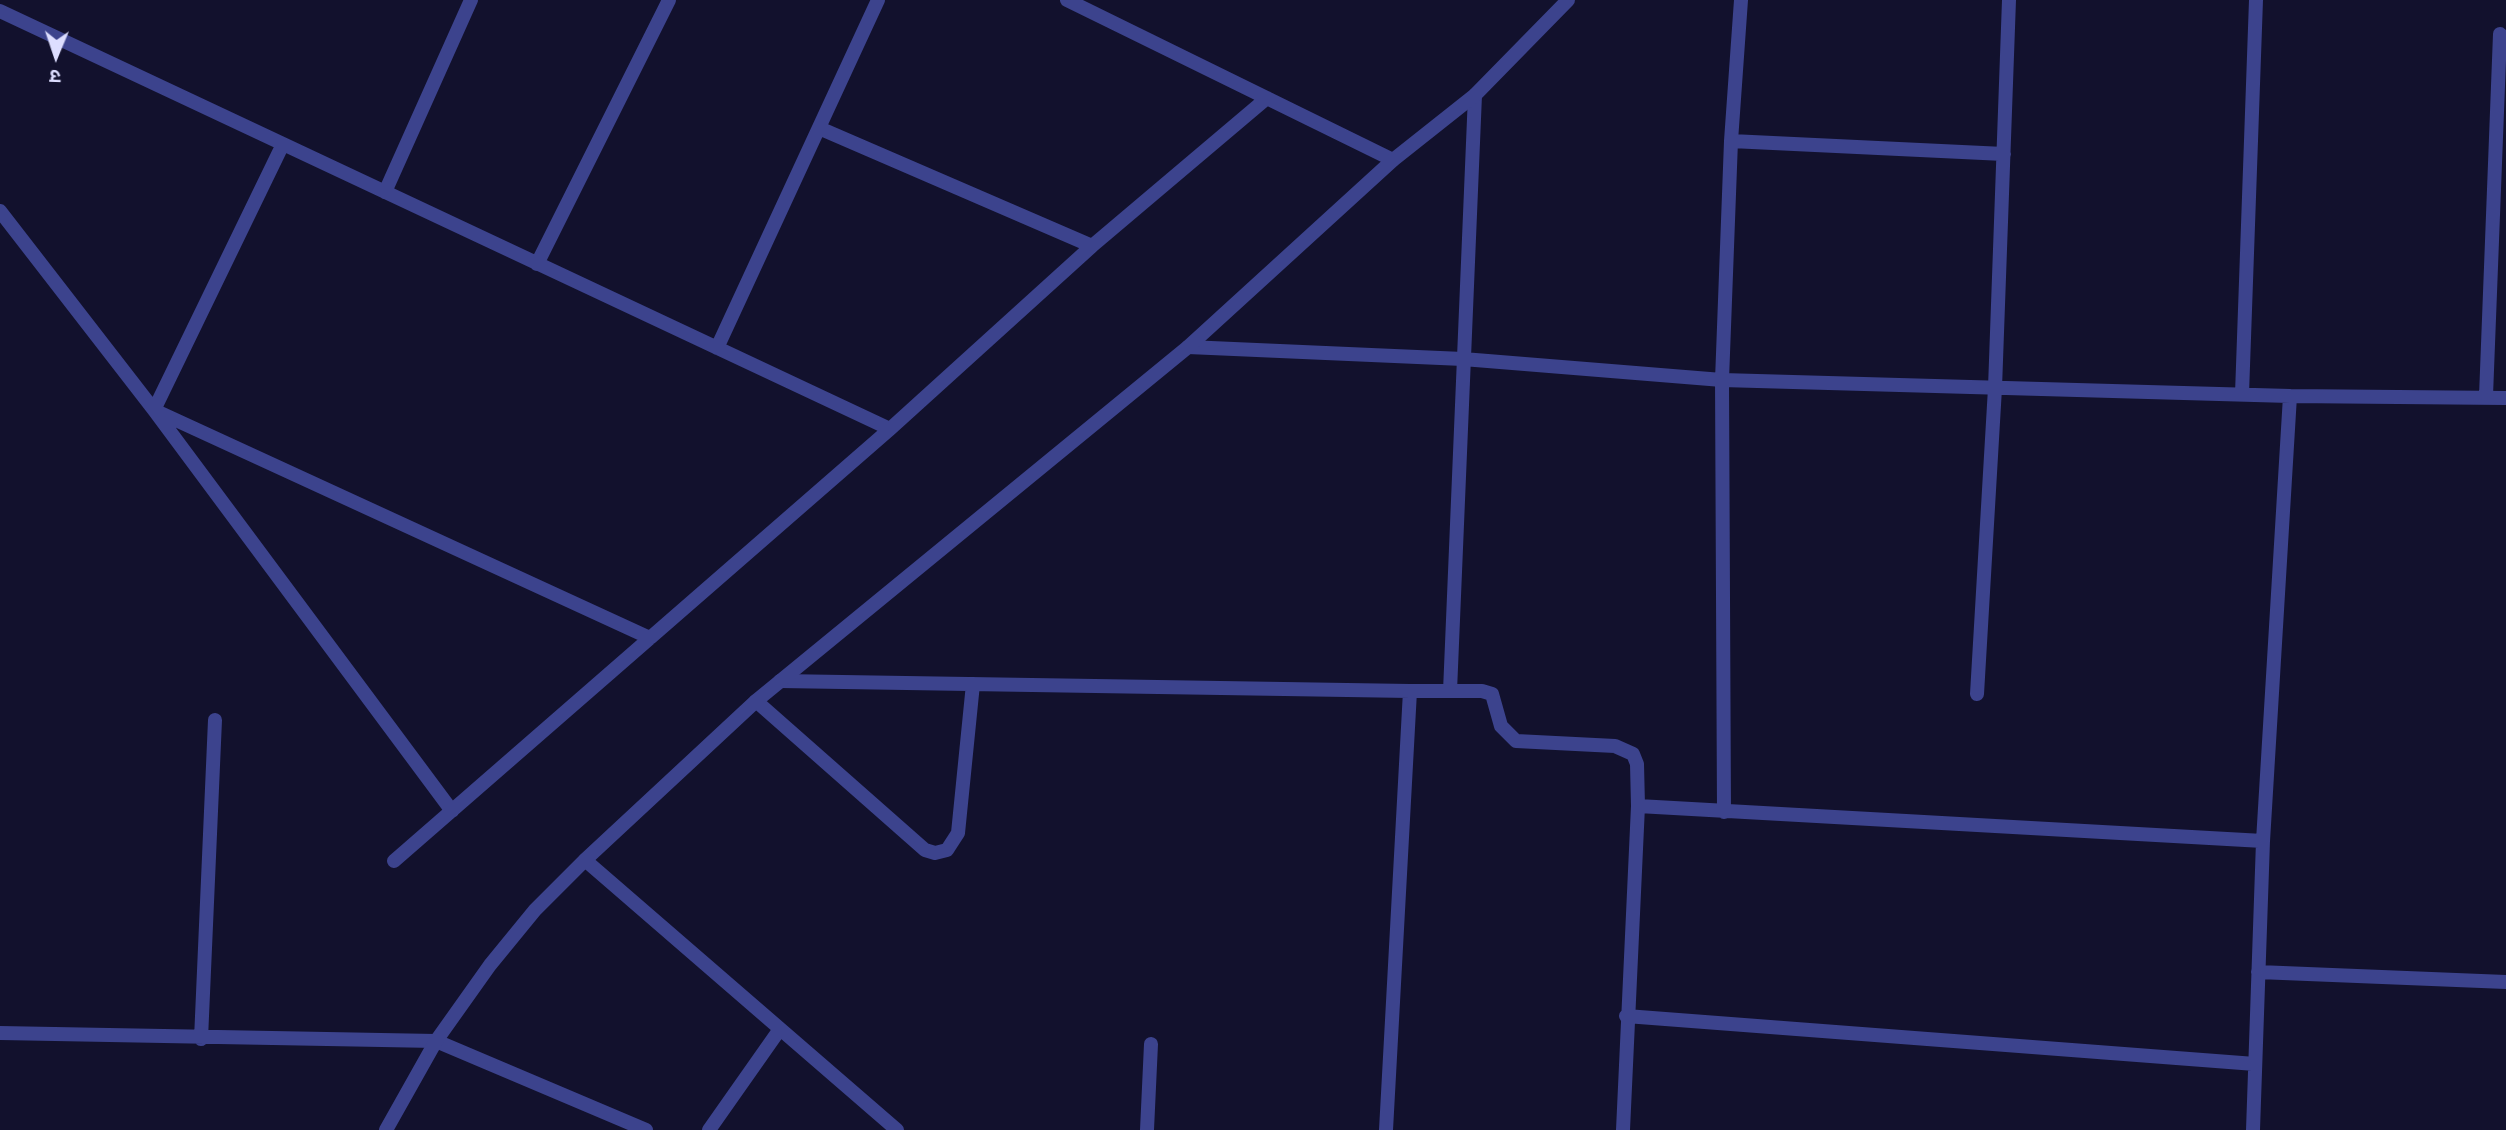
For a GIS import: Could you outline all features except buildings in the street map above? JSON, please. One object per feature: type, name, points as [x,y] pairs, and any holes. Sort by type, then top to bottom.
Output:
[{"type":"street","points":[[385,192],[471,0]]},
{"type":"street","points":[[537,264],[669,0]]},
{"type":"street","points":[[717,348],[878,0]]},
{"type":"street","points":[[1067,0],[1393,160]]},
{"type":"street","points":[[386,1130],[436,1041],[491,965],[535,910],[585,860],[756,701],[1188,347],[1393,160],[1475,95],[1568,0]]},
{"type":"street","points":[[1724,812],[1722,380],[1731,141],[1741,0]]},
{"type":"street","points":[[1977,694],[1995,387],[2009,0]]},
{"type":"street","points":[[2242,394],[2256,0]]},
{"type":"street","points":[[0,11],[890,429]]},
{"type":"street","points":[[2486,396],[2500,34]]},
{"type":"street","points":[[1450,691],[1475,95]]},
{"type":"street","points":[[394,861],[890,429],[1091,246],[1267,98]]},
{"type":"street","points":[[819,128],[1091,246]]},
{"type":"street","points":[[1731,141],[2004,154]]},
{"type":"street","points":[[154,410],[283,144]]},
{"type":"street","points":[[0,211],[154,410],[452,811]]},
{"type":"street","points":[[1188,347],[1463,359],[1722,380],[2290,396],[2506,398]]},
{"type":"street","points":[[2253,1130],[2263,841],[2290,396]]},
{"type":"street","points":[[154,410],[650,638]]},
{"type":"street","points":[[780,681],[1450,691],[1492,694],[1501,726],[1516,741],[1625,749],[1633,754],[1637,764],[1638,806],[1626,1016],[1623,1130]]},
{"type":"street","points":[[756,701],[925,850],[935,853],[947,850],[958,833],[973,684]]},
{"type":"street","points":[[1386,1130],[1410,691]]},
{"type":"street","points":[[201,1039],[215,720]]},
{"type":"street","points":[[1638,806],[2263,841]]},
{"type":"street","points":[[585,860],[897,1130]]},
{"type":"street","points":[[2258,972],[2506,982]]},
{"type":"street","points":[[1626,1016],[2255,1064]]},
{"type":"street","points":[[709,1130],[780,1029]]},
{"type":"street","points":[[0,1033],[201,1039],[436,1041],[646,1130]]},
{"type":"street","points":[[1147,1130],[1151,1044]]}]
